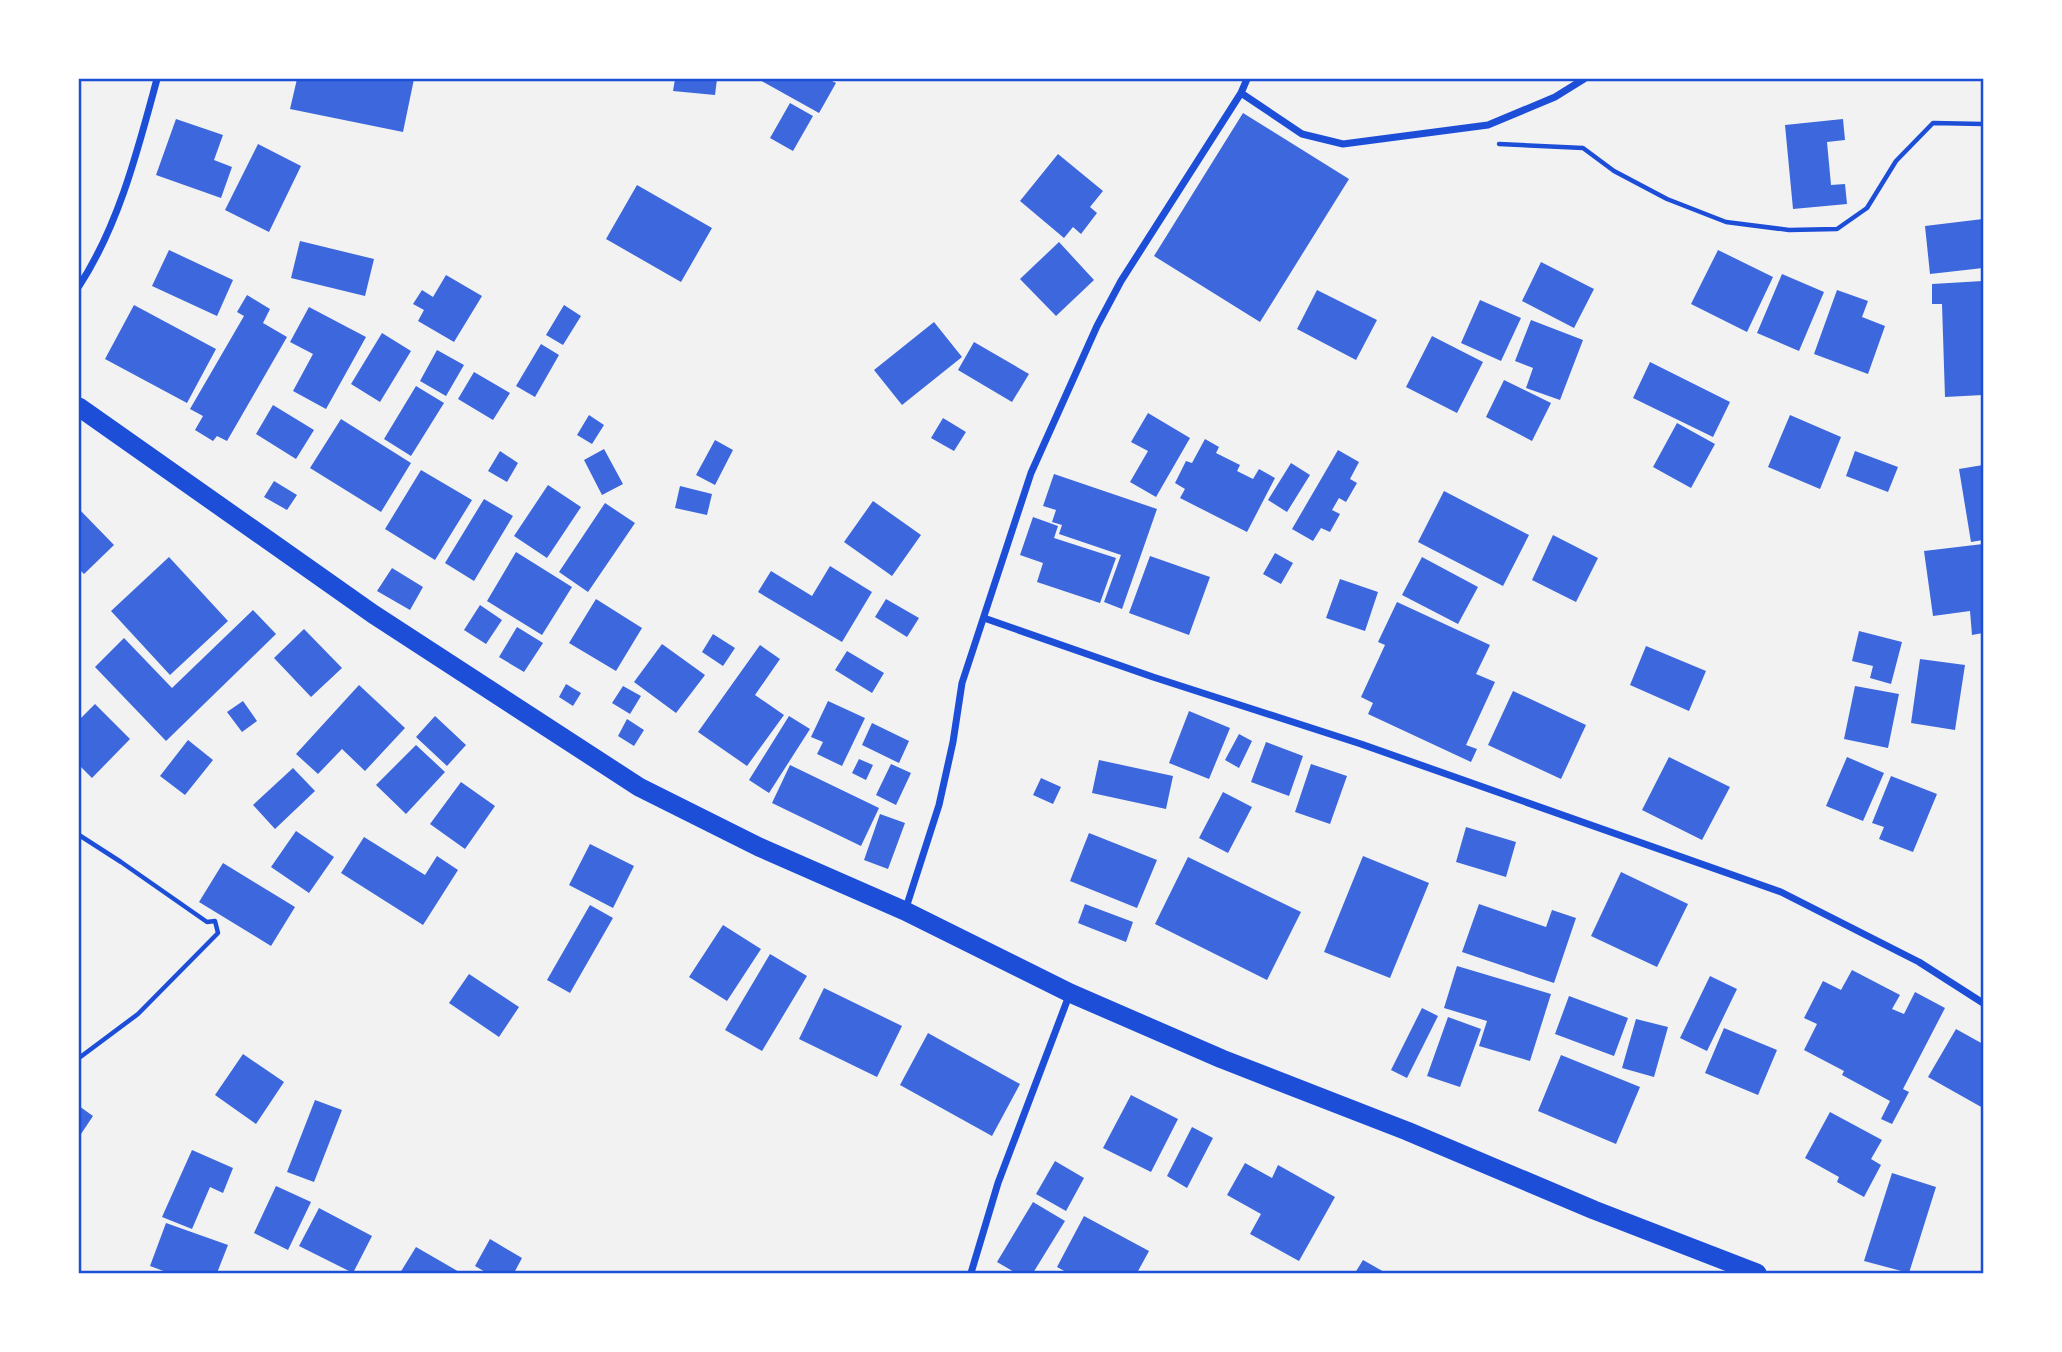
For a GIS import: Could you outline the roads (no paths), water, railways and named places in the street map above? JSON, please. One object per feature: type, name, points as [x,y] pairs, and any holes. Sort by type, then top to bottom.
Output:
[{"type":"highway","points":[[79,407],[373,614],[639,787],[759,847],[905,911],[1070,993],[1222,1059],[1757,1273]]},
{"type":"street","points":[[79,286],[95,262],[130,173],[157,79]]},
{"type":"street","points":[[905,911],[939,805],[962,683],[1031,473],[1097,326],[1127,271],[1241,93],[1247,79]]},
{"type":"street","points":[[1241,93],[1302,134],[1343,144],[1488,125],[1555,97],[1584,79]]},
{"type":"street","points":[[984,618],[1153,677],[1374,748],[1781,892],[1919,962],[1983,1003]]},
{"type":"street","points":[[971,1273],[998,1183],[1070,993]]}]
